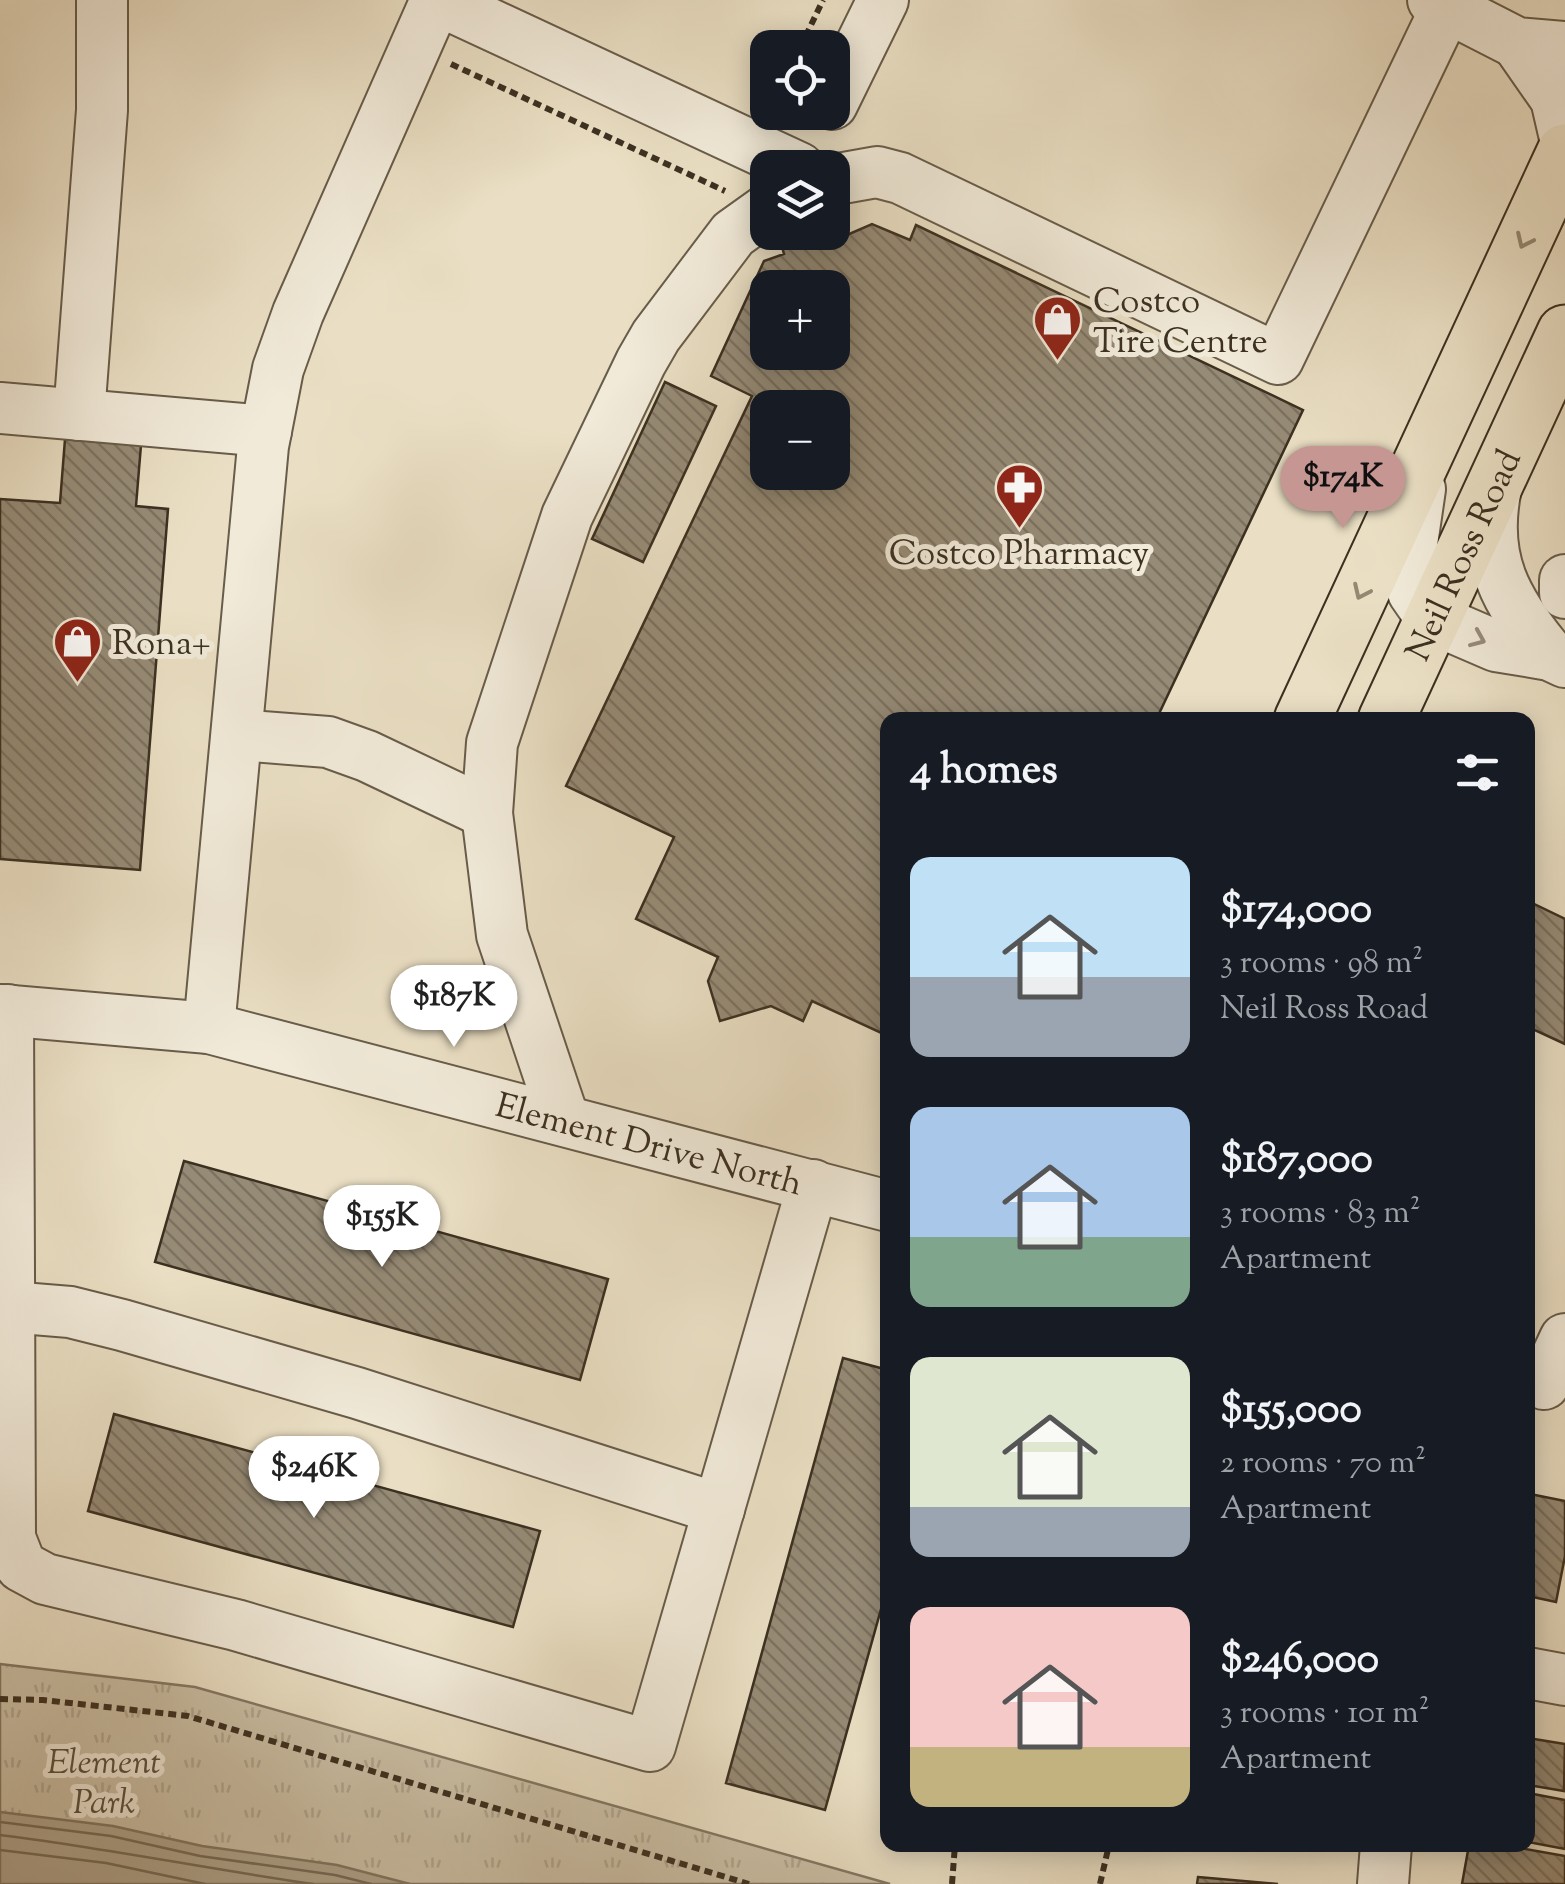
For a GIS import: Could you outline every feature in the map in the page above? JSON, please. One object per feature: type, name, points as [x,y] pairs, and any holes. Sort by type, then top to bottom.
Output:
[{"type":"main road","points":[[1306,712],[1565,152]]},
{"type":"main road","name":"Neil Ross Road","points":[[1390,712],[1565,332]]},
{"type":"street","points":[[79,415],[102,110],[102,0]]},
{"type":"street","points":[[209,1028],[266,432],[278,369],[298,313],[437,0],[762,150]]},
{"type":"street","points":[[850,67],[883,0]]},
{"type":"street","points":[[850,177],[877,172],[900,178],[1278,359],[1444,2],[1541,45],[1565,138]]},
{"type":"street","points":[[564,1120],[502,935],[487,813],[492,744],[566,516],[656,336],[732,234],[750,221]]},
{"type":"street","points":[[1462,377],[1420,490],[1409,554],[1413,592],[1431,618],[1496,646],[1558,659]]},
{"type":"street","points":[[0,408],[266,432]]},
{"type":"street","points":[[1507,458],[1492,509],[1495,562],[1513,608],[1558,659]]},
{"type":"street","points":[[1565,580],[1565,593]]},
{"type":"street","points":[[238,734],[328,742],[367,756],[487,813]]},
{"type":"street","points":[[4,1010],[10,1538],[22,1566],[45,1579],[236,1625],[650,1746],[813,1185]]},
{"type":"street","name":"Element Drive North","points":[[4,1010],[209,1028],[880,1204]]},
{"type":"street","points":[[9,1307],[70,1312],[140,1330],[357,1393],[719,1509]]},
{"type":"street","points":[[1545,1384],[1565,1339]]},
{"type":"street","points":[[1535,1674],[1565,1680]]},
{"type":"street","points":[[1383,1884],[1385,1852]]},
{"type":"path","points":[[808,30],[822,0]]},
{"type":"path","points":[[444,61],[750,201]]},
{"type":"path","points":[[0,1699],[188,1716],[750,1884]]},
{"type":"path","points":[[952,1884],[954,1852]]},
{"type":"path","points":[[1100,1884],[1108,1852]]},
{"type":"green space","name":"Element Park","points":[[0,1664],[195,1687],[890,1884],[0,1884]]},
{"type":"water","points":[[0,1812],[113,1826],[202,1846],[337,1865],[410,1884],[0,1884]]},
{"type":"building","points":[[872,224],[910,240],[916,225],[1303,410],[1160,712],[880,712],[880,1032],[812,1001],[803,1021],[771,1006],[720,1021],[708,981],[718,957],[636,919],[674,837],[566,786],[750,400],[750,490],[850,490],[850,390],[750,390],[750,395],[711,376],[750,291],[750,370],[850,370],[850,270],[760,270],[764,261],[784,254],[783,250],[850,250],[850,234]]},
{"type":"building","points":[[665,382],[716,406],[643,562],[592,539]]},
{"type":"building","name":"Rona+","points":[[65,439],[141,445],[136,506],[168,509],[140,870],[0,859],[0,499],[60,503]]},
{"type":"building","points":[[1535,904],[1565,919],[1565,1044],[1535,1030]]},
{"type":"building","points":[[184,1161],[608,1279],[580,1380],[155,1262]]},
{"type":"building","points":[[843,1358],[880,1368],[880,1613],[825,1810],[726,1783]]},
{"type":"building","points":[[114,1414],[540,1531],[513,1627],[88,1511]]},
{"type":"building","points":[[1535,1495],[1565,1501],[1565,1556],[1556,1602],[1535,1598]]},
{"type":"building","points":[[1535,1739],[1565,1744],[1564,1791],[1535,1786]]},
{"type":"building","points":[[1535,1794],[1565,1800],[1565,1849],[1535,1843]]},
{"type":"building","points":[[1535,1851],[1565,1856],[1565,1884],[1462,1884],[1468,1852]]},
{"type":"building","points":[[1198,1877],[1278,1884],[1197,1884]]},
{"type":"place","name":"Costco Tire Centre","points":[[1058,362]]},
{"type":"place","name":"Costco Pharmacy","points":[[1019,530]]},
{"type":"place","name":"Rona+","points":[[77,684]]}]
